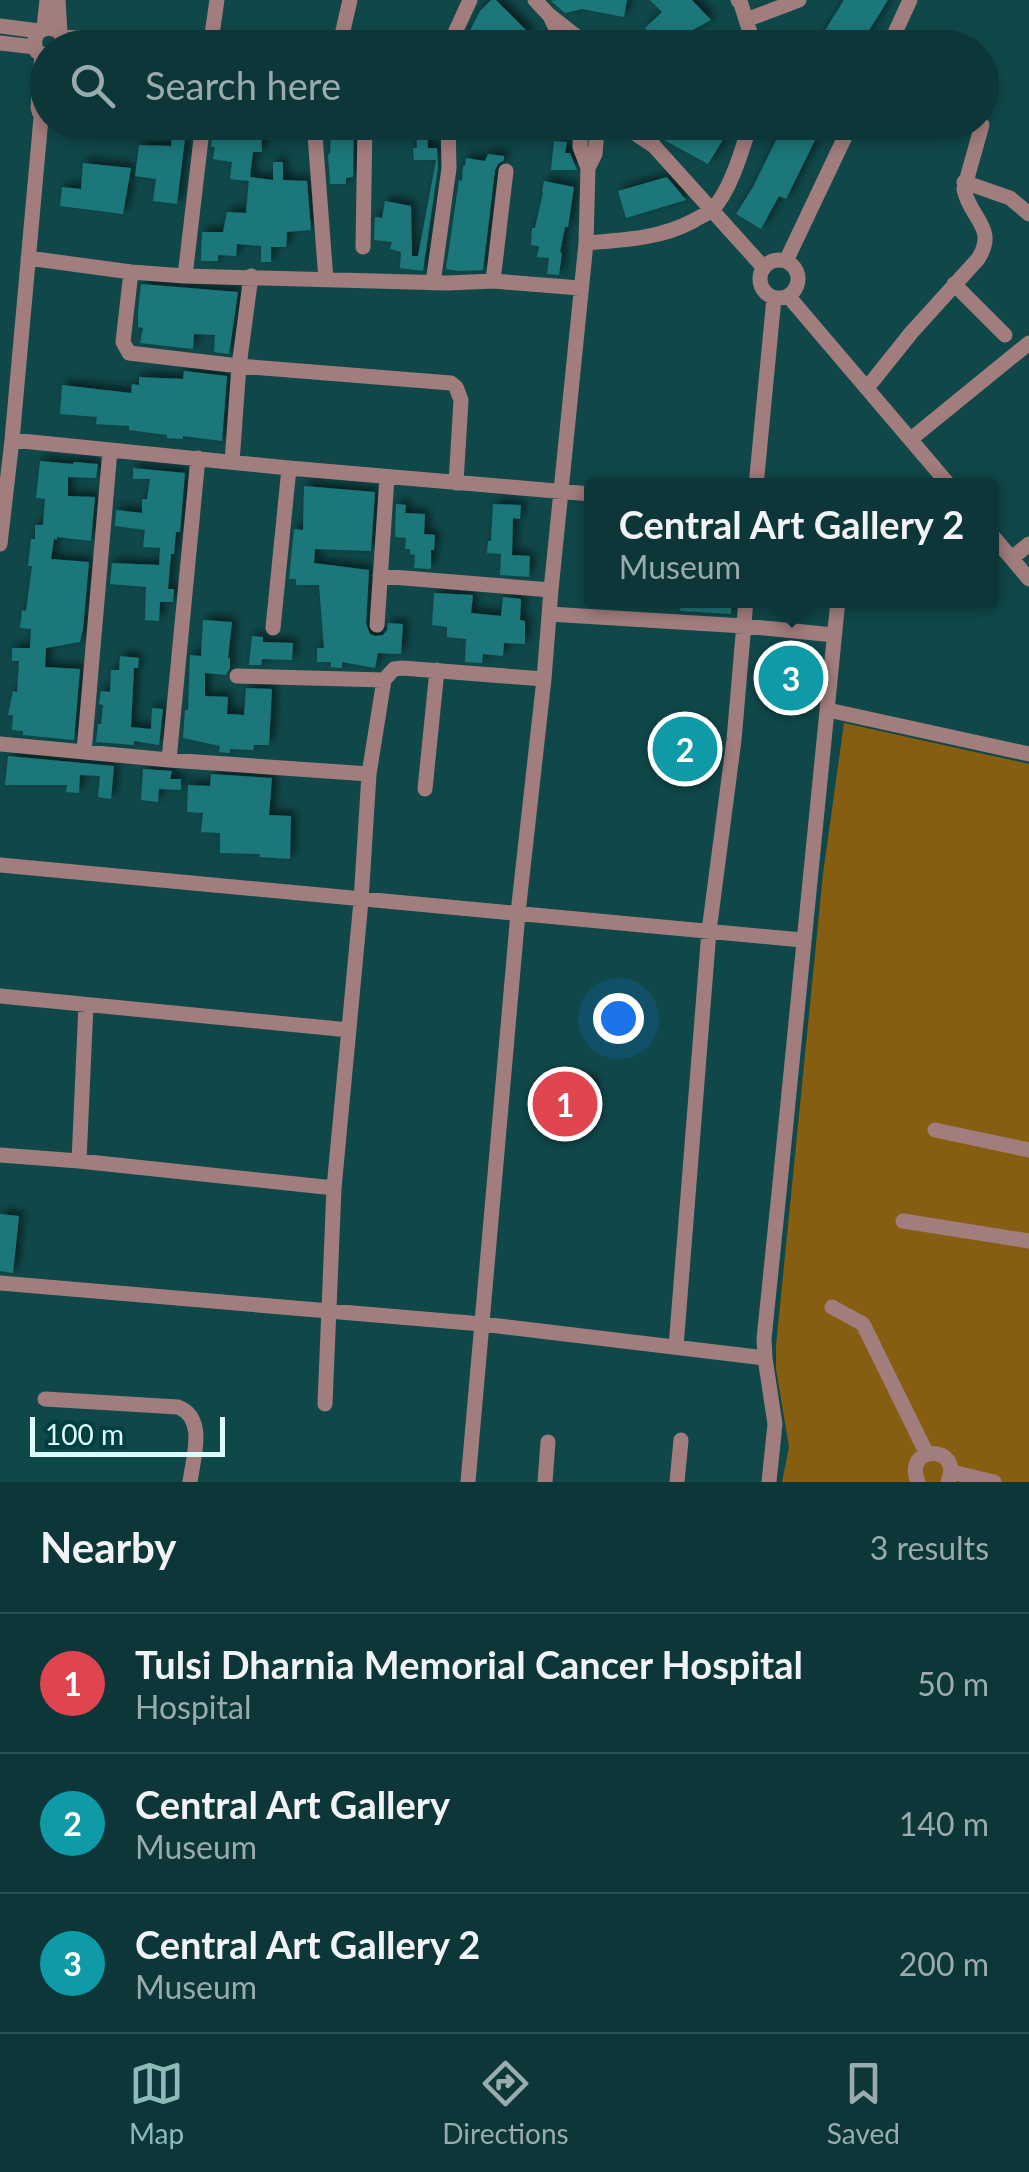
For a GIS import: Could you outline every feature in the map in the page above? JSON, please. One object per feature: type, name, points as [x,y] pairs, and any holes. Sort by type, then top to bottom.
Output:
[{"type":"street","points":[[46,0],[48,30]]},
{"type":"street","points":[[52,30],[58,0]]},
{"type":"street","points":[[212,30],[216,0]]},
{"type":"street","points":[[343,30],[350,0]]},
{"type":"street","points":[[456,30],[470,0]]},
{"type":"street","points":[[535,0],[569,30]]},
{"type":"street","points":[[738,0],[749,30]]},
{"type":"street","points":[[746,20],[799,0]]},
{"type":"street","points":[[896,30],[910,0]]},
{"type":"street","points":[[549,15],[556,30]]},
{"type":"street","points":[[0,26],[30,36]]},
{"type":"street","points":[[0,44],[30,43]]},
{"type":"street","points":[[0,544],[39,140]]},
{"type":"street","points":[[185,276],[201,140]]},
{"type":"street","points":[[315,140],[326,280]]},
{"type":"street","points":[[362,246],[364,140]]},
{"type":"street","points":[[433,283],[448,140]]},
{"type":"street","points":[[468,1482],[518,913],[586,242],[588,168],[580,140]]},
{"type":"street","points":[[588,168],[596,154],[597,140]]},
{"type":"street","points":[[645,140],[764,268]]},
{"type":"street","points":[[652,140],[654,146]]},
{"type":"street","points":[[586,242],[658,235],[712,210],[734,173],[744,140]]},
{"type":"street","points":[[786,261],[843,140]]},
{"type":"street","points":[[867,388],[984,249],[985,232],[966,199],[964,182],[977,140]]},
{"type":"street","points":[[493,281],[506,171]]},
{"type":"street","points":[[964,182],[1010,198],[1029,214]]},
{"type":"street","points":[[28,258],[185,276],[493,281],[580,288]]},
{"type":"street","points":[[781,297],[795,292],[797,270],[786,261],[770,262],[760,281],[762,289],[781,297],[867,388],[944,478]]},
{"type":"street","points":[[131,272],[124,342],[129,353],[450,383],[460,392],[461,400],[456,482]]},
{"type":"street","points":[[232,462],[250,276]]},
{"type":"street","points":[[954,284],[1006,334]]},
{"type":"street","points":[[757,478],[781,297]]},
{"type":"street","points":[[912,439],[1029,343]]},
{"type":"street","points":[[12,440],[584,493]]},
{"type":"street","points":[[84,752],[110,450]]},
{"type":"street","points":[[169,760],[198,458]]},
{"type":"street","points":[[273,628],[289,468]]},
{"type":"street","points":[[376,625],[388,476]]},
{"type":"street","points":[[999,543],[1029,579]]},
{"type":"street","points":[[1012,558],[1029,544]]},
{"type":"street","points":[[380,576],[550,590]]},
{"type":"street","points":[[676,1347],[710,931],[734,740],[745,608]]},
{"type":"street","points":[[769,1482],[775,1424],[764,1339],[837,608]]},
{"type":"street","points":[[549,614],[744,626],[834,636]]},
{"type":"street","points":[[325,1404],[334,1188],[369,774],[384,680],[394,669],[544,678]]},
{"type":"street","points":[[424,789],[437,670]]},
{"type":"street","points":[[236,676],[384,680]]},
{"type":"street","points":[[828,710],[1029,754]]},
{"type":"street","points":[[0,744],[369,774]]},
{"type":"street","points":[[0,865],[802,940]]},
{"type":"street","points":[[0,996],[349,1030]]},
{"type":"street","points":[[79,1161],[86,1005]]},
{"type":"street","points":[[934,1130],[1029,1150]]},
{"type":"street","points":[[0,1155],[334,1188]]},
{"type":"street","points":[[903,1221],[1029,1242]]},
{"type":"street","points":[[0,1283],[482,1324],[765,1358]]},
{"type":"street","points":[[832,1307],[863,1324],[927,1454]]},
{"type":"street","points":[[46,1399],[186,1410],[196,1432],[190,1482]]},
{"type":"street","points":[[677,1482],[681,1440]]},
{"type":"street","points":[[545,1482],[548,1442]]},
{"type":"street","points":[[918,1482],[917,1462],[933,1453],[944,1456],[951,1466],[950,1477],[994,1482]]},
{"type":"shaded area","points":[[844,723],[1029,764],[1029,1482],[782,1482],[789,1447],[776,1346],[823,874]]},
{"type":"building","points":[[496,0],[526,30],[470,30],[480,11]]},
{"type":"building","points":[[627,0],[624,17],[582,9],[565,13],[551,1]]},
{"type":"building","points":[[650,0],[692,0],[711,20],[693,30],[647,30],[662,12]]},
{"type":"building","points":[[844,0],[888,0],[869,30],[825,30]]},
{"type":"building","points":[[172,140],[185,140],[177,204],[153,201],[156,179],[135,176],[139,145],[171,146]]},
{"type":"building","points":[[212,140],[261,140],[262,152],[253,152],[250,177],[273,180],[273,162],[283,162],[283,180],[307,181],[311,230],[287,232],[286,247],[271,247],[271,262],[261,262],[261,246],[237,244],[236,256],[218,255],[218,261],[201,261],[202,232],[223,232],[227,212],[246,213],[249,181],[230,179],[232,162],[213,159],[215,147],[211,147]]},
{"type":"building","points":[[330,140],[354,140],[353,177],[346,178],[346,184],[330,184]]},
{"type":"building","points":[[417,140],[427,140],[428,148],[437,148],[438,167],[423,271],[400,268],[401,252],[390,249],[392,242],[374,240],[375,217],[382,218],[385,201],[411,206],[412,256],[418,256],[436,160],[414,160],[413,148],[417,148]]},
{"type":"building","points":[[664,140],[723,140],[708,164]]},
{"type":"building","points":[[776,140],[815,140],[786,199],[779,196],[761,229],[736,214]]},
{"type":"building","points":[[554,141],[567,142],[565,153],[570,153],[577,170],[551,170]]},
{"type":"building","points":[[488,154],[504,156],[504,160],[495,170],[483,270],[446,269],[463,166],[466,158],[485,161]]},
{"type":"building","points":[[83,163],[131,168],[123,214],[60,206],[62,187],[81,189]]},
{"type":"building","points":[[667,177],[686,200],[626,218],[618,191]]},
{"type":"building","points":[[544,181],[574,187],[559,275],[547,274],[549,258],[537,257],[539,246],[531,245]]},
{"type":"building","points":[[141,284],[238,292],[229,354],[214,352],[215,335],[194,334],[193,349],[140,343]]},
{"type":"building","points":[[184,371],[227,376],[222,441],[167,438],[129,430],[129,426],[96,424],[97,417],[60,414],[62,385],[131,393],[132,384],[139,385],[139,377],[183,379]]},
{"type":"building","points":[[40,461],[98,464],[96,478],[68,477],[68,496],[95,497],[91,541],[57,537],[51,559],[89,562],[80,642],[46,648],[45,667],[80,669],[74,740],[23,735],[23,731],[12,730],[13,715],[8,715],[13,691],[17,692],[19,661],[12,661],[12,648],[30,648],[31,629],[20,628],[32,566],[28,566],[31,539],[35,539],[35,525],[43,525],[45,499],[36,498]]},
{"type":"building","points":[[133,468],[185,473],[180,532],[176,532],[171,554],[168,589],[174,589],[173,602],[160,602],[159,621],[145,620],[146,587],[110,584],[112,563],[159,565],[160,548],[143,547],[145,530],[115,526],[116,510],[142,513],[142,499],[147,499],[150,479],[133,479]]},
{"type":"building","points":[[304,486],[375,492],[371,551],[315,549],[314,563],[369,570],[366,624],[370,634],[383,635],[388,623],[403,624],[401,654],[378,653],[375,668],[342,662],[342,668],[331,667],[331,662],[317,662],[317,648],[324,648],[319,585],[296,585],[296,579],[289,579],[294,529],[303,530]]},
{"type":"building","points":[[396,504],[406,505],[405,513],[425,514],[424,534],[435,535],[431,569],[414,568],[415,555],[405,549],[406,538],[395,537]]},
{"type":"building","points":[[493,504],[521,505],[520,519],[513,518],[512,555],[530,556],[529,577],[500,575],[501,554],[487,553]]},
{"type":"building","points":[[434,593],[473,595],[471,613],[501,616],[503,597],[521,599],[525,644],[504,643],[503,656],[483,654],[482,663],[465,662],[466,639],[447,637],[447,627],[432,625]]},
{"type":"building","points":[[680,608],[731,608],[731,614],[680,611]]},
{"type":"building","points":[[203,620],[232,622],[230,668],[226,675],[205,673],[205,696],[228,697],[227,714],[244,715],[246,688],[272,689],[269,745],[254,745],[253,750],[230,749],[230,753],[219,752],[220,746],[183,738],[190,655],[201,656]]},
{"type":"building","points":[[252,636],[263,637],[263,642],[293,643],[292,660],[262,659],[261,665],[249,665]]},
{"type":"building","points":[[120,656],[139,658],[138,668],[134,668],[131,727],[151,729],[152,708],[163,709],[159,745],[96,742],[103,705],[99,704],[101,691],[110,692],[111,670],[119,670]]},
{"type":"building","points":[[8,756],[114,766],[111,799],[98,797],[100,776],[80,775],[79,793],[66,792],[67,785],[5,785]]},
{"type":"building","points":[[143,769],[172,771],[170,779],[181,779],[181,790],[159,789],[158,802],[141,800]]},
{"type":"building","points":[[211,774],[272,778],[269,815],[291,816],[290,859],[220,853],[220,833],[201,832],[203,813],[187,812],[188,785],[210,786]]},
{"type":"building","points":[[547,1078],[593,1081],[590,1122],[544,1119]]},
{"type":"building","points":[[0,1214],[19,1216],[13,1273],[0,1271]]},
{"type":"place","name":"Central Art Gallery 2","points":[[791,678]]},
{"type":"place","name":"Central Art Gallery","points":[[685,749]]},
{"type":"place","name":"Tulsi Dharnia Memorial Cancer Hospital","points":[[565,1104]]}]
